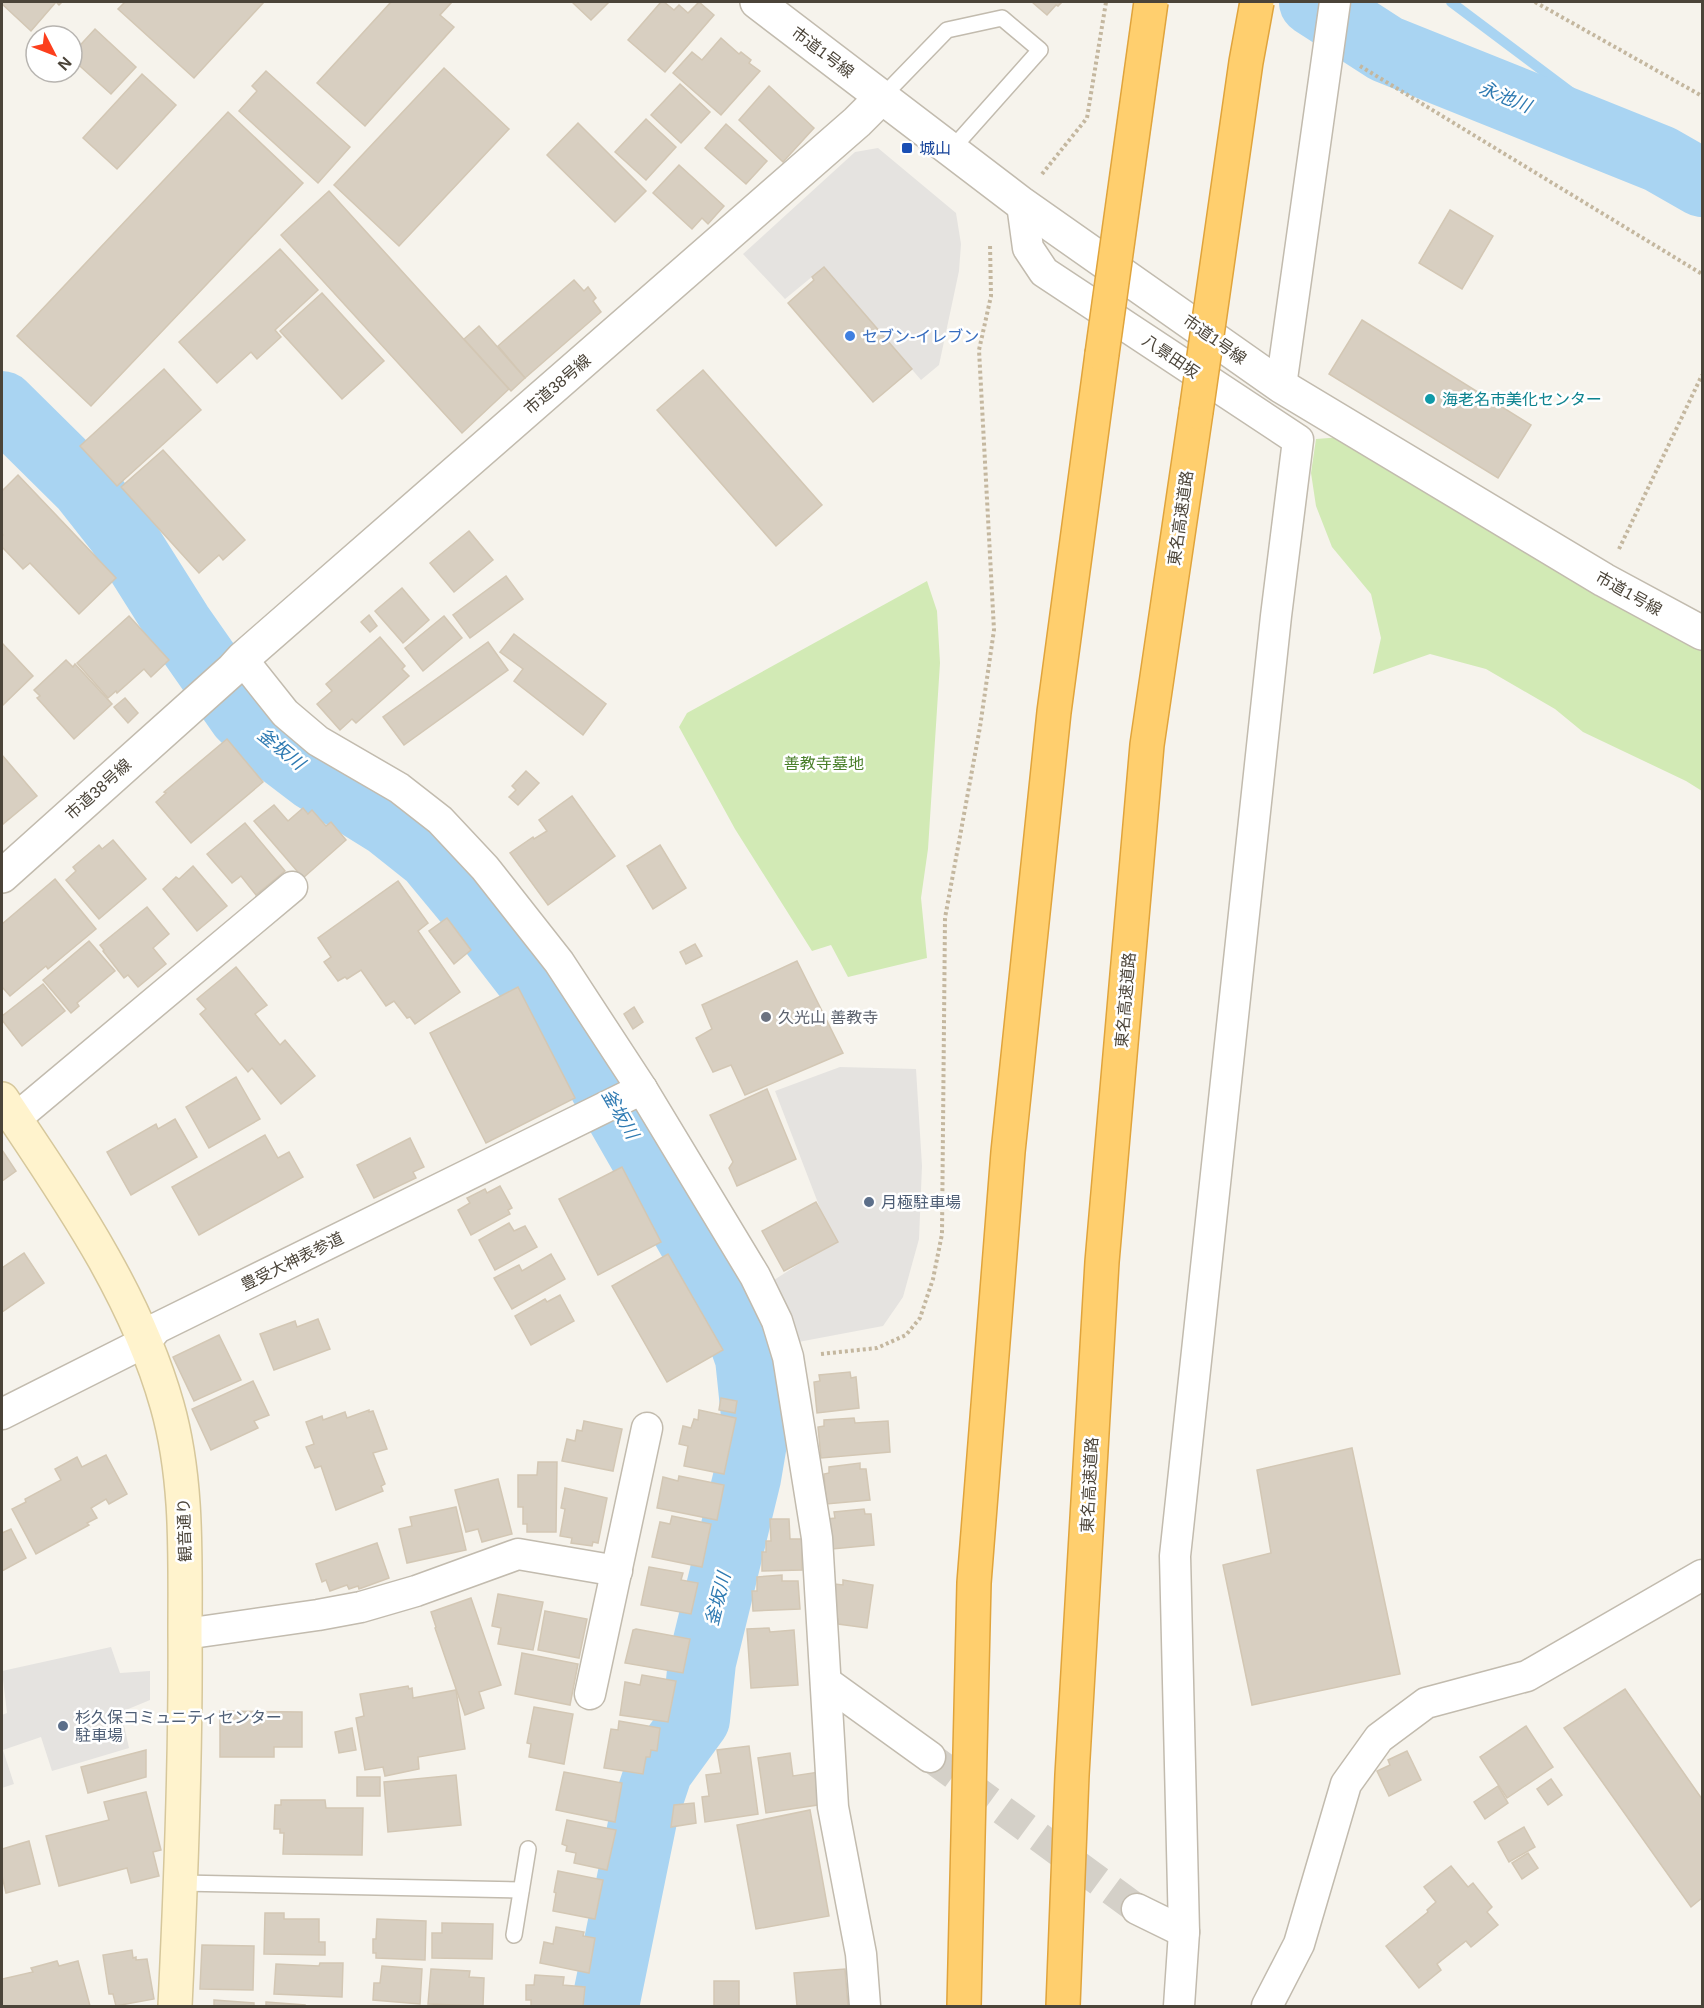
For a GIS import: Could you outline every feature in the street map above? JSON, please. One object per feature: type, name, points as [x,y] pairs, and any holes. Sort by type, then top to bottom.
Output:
[{"type":"highway","points":[[964,2007],[975,1583],[1008,1152],[1054,712],[1151,2]]},
{"type":"highway","name":"東名高速道路","points":[[1063,2003],[1073,1763],[1102,1262],[1147,745],[1246,62],[1257,2]]},
{"type":"main road","name":"観音通り","points":[[8,1109],[62,1188],[116,1278],[145,1342],[167,1405],[176,1447],[185,1521],[185,1634],[181,1883],[175,2007]]},
{"type":"street","name":"市道1号線","points":[[757,2],[1022,204],[1281,386],[1604,580],[1702,633]]},
{"type":"street","points":[[1281,386],[1335,2]]},
{"type":"street","name":"市道38号線","points":[[2,876],[194,702],[848,130],[882,97]]},
{"type":"street","name":"八景田坂","points":[[1022,204],[1028,248],[1044,272],[1298,440],[1276,616],[1175,1556],[1184,1932]]},
{"type":"street","points":[[237,664],[285,713],[318,741],[399,788],[440,820],[477,860],[559,962],[755,1276],[777,1321],[788,1357],[817,1538],[833,1807],[861,1954],[865,2007]]},
{"type":"street","points":[[8,1109],[292,887]]},
{"type":"street","name":"豊受大神表参道","points":[[2,1414],[145,1342],[156,1328],[638,1091]]},
{"type":"street","points":[[590,1694],[647,1428]]},
{"type":"street","points":[[185,1634],[361,1607],[416,1591],[518,1554],[617,1571]]},
{"type":"street","points":[[1267,2007],[1299,1944],[1346,1784],[1379,1738],[1426,1703],[1527,1676],[1702,1575]]},
{"type":"street","points":[[826,1682],[930,1757]]},
{"type":"street","points":[[1137,1909],[1184,1932],[1179,2007]]},
{"type":"lane","points":[[882,97],[947,30],[1002,18],[1040,50],[951,150]]},
{"type":"lane","points":[[514,1935],[528,1849]]},
{"type":"lane","points":[[181,1883],[521,1890]]},
{"type":"path","points":[[1042,174],[1087,118],[1106,2]]},
{"type":"path","points":[[1535,2],[1702,96]]},
{"type":"path","points":[[1329,38],[1702,274]]},
{"type":"path","points":[[788,1357],[877,1348],[906,1335],[920,1318],[933,1279],[942,1234],[945,918],[980,727],[994,630],[979,350],[991,296],[991,237]]},
{"type":"path","points":[[1604,580],[1702,375]]},
{"type":"green space","points":[[1342,437],[1702,633],[1702,791],[1686,781],[1583,732],[1555,709],[1486,669],[1430,654],[1373,674],[1381,638],[1371,594],[1332,547],[1316,506],[1311,473],[1316,439]]},
{"type":"green space","name":"善教寺墓地","points":[[927,581],[937,611],[940,663],[928,849],[921,898],[927,958],[848,977],[831,945],[812,951],[735,829],[679,727],[687,713]]},
{"type":"shaded area","points":[[878,148],[956,213],[961,244],[959,271],[939,365],[921,380],[824,267],[785,299],[743,254],[855,152]]},
{"type":"shaded area","name":"月極駐車場","points":[[840,1067],[916,1069],[922,1166],[919,1239],[903,1297],[883,1326],[793,1343],[771,1282],[833,1242],[775,1091]]},
{"type":"shaded area","name":"杉久保コミュニティセンター 駐車場","points":[[111,1647],[120,1673],[150,1671],[150,1700],[121,1712],[129,1748],[52,1771],[41,1737],[3,1750],[14,1784],[2,1788],[2,1715],[7,1713],[2,1671]]},
{"type":"building","points":[[2,2],[56,2],[37,24],[24,24]]},
{"type":"building","points":[[125,2],[264,2],[194,78],[118,9]]},
{"type":"building","points":[[391,2],[452,2],[440,15],[454,27],[365,126],[317,83]]},
{"type":"building","points":[[572,2],[609,2],[591,20]]},
{"type":"building","points":[[661,2],[674,10],[679,5],[688,13],[699,2],[714,15],[665,72],[628,40]]},
{"type":"building","points":[[1032,2],[1062,2],[1047,15]]},
{"type":"building","points":[[95,29],[136,67],[111,94],[84,70],[84,41]]},
{"type":"building","points":[[721,38],[739,54],[741,52],[751,60],[749,63],[760,71],[721,115],[673,73],[692,52],[702,60]]},
{"type":"building","points":[[444,68],[509,129],[399,246],[334,185]]},
{"type":"building","points":[[266,71],[350,147],[318,183],[239,111],[257,91],[252,86]]},
{"type":"building","points":[[142,74],[176,105],[117,169],[83,138]]},
{"type":"building","points":[[680,84],[710,112],[681,143],[651,115]]},
{"type":"building","points":[[769,86],[814,128],[783,162],[739,120]]},
{"type":"building","points":[[228,112],[303,183],[91,406],[17,336]]},
{"type":"building","points":[[646,119],[676,147],[646,180],[615,152]]},
{"type":"building","points":[[578,123],[646,191],[615,222],[547,155]]},
{"type":"building","points":[[726,124],[767,161],[746,184],[705,148]]},
{"type":"building","points":[[679,165],[724,206],[708,224],[702,218],[692,229],[653,193]]},
{"type":"building","points":[[329,191],[509,389],[462,433],[281,235]]},
{"type":"building","points":[[1450,210],[1493,236],[1462,289],[1419,263]]},
{"type":"building","points":[[280,249],[318,290],[275,330],[281,337],[257,359],[251,352],[217,383],[179,342]]},
{"type":"building","name":"セブン-イレブン","points":[[824,267],[912,369],[873,402],[788,303],[814,280],[812,277]]},
{"type":"building","points":[[574,280],[584,291],[588,287],[596,298],[593,301],[601,312],[525,378],[498,346]]},
{"type":"building","points":[[322,293],[384,361],[342,399],[280,331]]},
{"type":"building","name":"海老名市美化センター","points":[[1362,320],[1531,425],[1498,478],[1329,374]]},
{"type":"building","points":[[479,326],[525,378],[511,391],[464,339]]},
{"type":"building","points":[[164,369],[201,410],[117,486],[80,446]]},
{"type":"building","points":[[703,370],[822,505],[776,546],[657,410]]},
{"type":"building","points":[[163,450],[245,540],[223,560],[219,555],[199,573],[121,487]]},
{"type":"building","points":[[18,475],[116,578],[79,614],[30,563],[23,569],[2,547],[2,491]]},
{"type":"building","points":[[469,531],[493,560],[454,592],[430,563]]},
{"type":"building","points":[[506,576],[523,599],[470,638],[453,615]]},
{"type":"building","points":[[402,588],[429,620],[403,643],[375,611]]},
{"type":"building","points":[[369,615],[377,626],[370,632],[361,622]]},
{"type":"building","points":[[129,616],[169,660],[151,677],[144,669],[108,698],[77,663]]},
{"type":"building","points":[[444,616],[462,638],[423,671],[405,648]]},
{"type":"building","points":[[514,634],[606,704],[583,735],[514,681],[523,669],[500,652]]},
{"type":"building","points":[[380,637],[405,666],[402,669],[409,676],[356,723],[352,719],[340,730],[317,704],[332,691],[326,684]]},
{"type":"building","points":[[488,642],[508,670],[404,745],[383,717]]},
{"type":"building","points":[[2,643],[33,676],[2,706]]},
{"type":"building","points":[[66,660],[73,667],[75,664],[112,704],[74,739],[37,698],[40,696],[34,690]]},
{"type":"building","points":[[125,698],[138,713],[128,723],[114,707]]},
{"type":"building","points":[[227,739],[263,782],[191,843],[156,802],[166,793],[164,792]]},
{"type":"building","points":[[2,755],[37,796],[3,824],[2,822]]},
{"type":"building","points":[[526,771],[539,783],[518,805],[509,797],[516,790],[512,786]]},
{"type":"building","points":[[572,796],[615,856],[548,905],[510,853],[533,837],[534,839],[547,831],[539,820]]},
{"type":"building","points":[[274,805],[288,821],[303,808],[308,814],[312,810],[326,826],[331,822],[346,840],[303,878],[254,821]]},
{"type":"building","points":[[245,823],[285,871],[256,895],[241,876],[232,883],[207,854]]},
{"type":"building","points":[[113,840],[146,879],[99,919],[66,880],[76,871],[73,867],[99,845],[102,849]]},
{"type":"building","points":[[660,845],[686,888],[653,909],[627,866]]},
{"type":"building","points":[[193,866],[227,906],[197,931],[163,889]]},
{"type":"building","points":[[55,879],[96,929],[48,969],[46,966],[10,996],[2,987],[2,924]]},
{"type":"building","points":[[398,881],[428,923],[418,931],[460,992],[415,1024],[410,1017],[407,1018],[394,1001],[386,1006],[361,970],[347,979],[345,977],[338,981],[324,962],[331,957],[318,938]]},
{"type":"building","points":[[147,907],[169,934],[153,948],[166,964],[138,987],[128,975],[124,978],[100,945]]},
{"type":"building","points":[[447,918],[471,950],[454,964],[429,931]]},
{"type":"building","points":[[89,941],[115,971],[77,1003],[79,1006],[71,1013],[43,980]]},
{"type":"building","points":[[695,944],[702,956],[686,964],[680,952]]},
{"type":"building","name":"久光山 善教寺","points":[[797,961],[843,1053],[745,1095],[731,1065],[713,1072],[696,1038],[712,1029],[702,1005]]},
{"type":"building","points":[[236,967],[267,1005],[255,1014],[280,1045],[285,1040],[315,1076],[281,1104],[252,1068],[248,1072],[200,1014],[206,1009],[197,999]]},
{"type":"building","points":[[43,984],[65,1011],[22,1046],[2,1020],[2,1016]]},
{"type":"building","points":[[518,987],[575,1098],[486,1143],[430,1033]]},
{"type":"building","points":[[634,1007],[643,1022],[633,1029],[624,1014]]},
{"type":"building","points":[[236,1077],[260,1119],[209,1148],[186,1107]]},
{"type":"building","points":[[767,1089],[796,1159],[737,1186],[729,1168],[733,1162],[710,1115]]},
{"type":"building","points":[[175,1119],[197,1157],[131,1195],[107,1152],[156,1124],[158,1129]]},
{"type":"building","points":[[265,1135],[278,1158],[289,1152],[303,1177],[199,1235],[172,1187]]},
{"type":"building","points":[[410,1138],[424,1167],[413,1172],[416,1178],[374,1198],[357,1165]]},
{"type":"building","points":[[2,1150],[16,1171],[2,1181]]},
{"type":"building","points":[[622,1167],[661,1242],[598,1275],[559,1199]]},
{"type":"building","points":[[500,1186],[512,1208],[508,1210],[510,1214],[471,1235],[458,1210],[470,1203],[467,1198],[485,1189],[487,1193]]},
{"type":"building","points":[[816,1202],[838,1242],[784,1271],[762,1231]]},
{"type":"building","points":[[509,1223],[514,1231],[525,1226],[537,1247],[495,1270],[479,1240]]},
{"type":"building","points":[[24,1253],[44,1283],[2,1312],[2,1268]]},
{"type":"building","points":[[551,1254],[565,1279],[512,1309],[494,1278],[519,1265],[522,1271]]},
{"type":"building","points":[[668,1254],[723,1350],[667,1382],[612,1286]]},
{"type":"building","points":[[560,1295],[574,1321],[531,1345],[515,1316],[545,1299],[547,1302]]},
{"type":"building","points":[[318,1319],[330,1349],[274,1370],[260,1334],[295,1321],[297,1327]]},
{"type":"building","points":[[219,1335],[241,1380],[194,1401],[173,1357]]},
{"type":"building","points":[[850,1372],[851,1378],[856,1377],[859,1408],[817,1413],[814,1382],[820,1381],[819,1375]]},
{"type":"building","points":[[253,1381],[269,1415],[254,1421],[258,1428],[211,1450],[192,1409]]},
{"type":"building","points":[[721,1398],[737,1401],[735,1413],[719,1410]]},
{"type":"building","points":[[369,1410],[369,1412],[373,1411],[387,1449],[373,1453],[385,1484],[381,1486],[383,1491],[336,1510],[321,1466],[315,1468],[306,1447],[314,1444],[306,1422],[322,1416],[323,1420],[345,1412],[347,1418]]},
{"type":"building","points":[[699,1410],[736,1418],[724,1474],[684,1466],[688,1446],[679,1444],[683,1426],[691,1428],[694,1419],[698,1420]]},
{"type":"building","points":[[854,1418],[855,1423],[888,1421],[890,1452],[821,1458],[818,1427],[824,1426],[824,1420]]},
{"type":"building","points":[[584,1421],[622,1429],[613,1471],[562,1461],[567,1439],[575,1441],[577,1430],[582,1431]]},
{"type":"building","points":[[1352,1448],[1400,1674],[1252,1705],[1223,1565],[1271,1553],[1257,1470]]},
{"type":"building","points":[[106,1455],[127,1494],[109,1504],[106,1499],[91,1508],[97,1518],[87,1523],[89,1525],[36,1554],[12,1509],[26,1502],[25,1499],[61,1480],[55,1469],[77,1457],[82,1467]]},
{"type":"building","points":[[538,1462],[557,1462],[556,1532],[527,1532],[527,1524],[523,1524],[523,1507],[518,1507],[518,1475],[537,1475]]},
{"type":"building","points":[[860,1463],[860,1469],[866,1469],[870,1500],[826,1504],[824,1474],[829,1473],[829,1467]]},
{"type":"building","points":[[679,1476],[724,1485],[717,1520],[657,1508],[663,1477],[678,1481]]},
{"type":"building","points":[[498,1479],[512,1534],[482,1542],[478,1529],[466,1532],[455,1490]]},
{"type":"building","points":[[565,1488],[607,1498],[598,1543],[593,1542],[592,1546],[571,1543],[572,1538],[560,1536],[565,1509],[561,1508]]},
{"type":"building","points":[[456,1507],[466,1550],[407,1563],[399,1529],[412,1526],[410,1517]]},
{"type":"building","points":[[864,1509],[865,1514],[871,1514],[874,1545],[832,1549],[828,1519],[835,1518],[834,1512]]},
{"type":"building","points":[[672,1516],[711,1524],[702,1567],[652,1557],[660,1522],[670,1524]]},
{"type":"building","points":[[770,1519],[789,1519],[790,1539],[802,1539],[802,1570],[762,1571],[762,1552],[766,1552],[766,1541],[771,1541]]},
{"type":"building","points":[[11,1529],[26,1558],[2,1571],[2,1533]]},
{"type":"building","points":[[377,1543],[389,1578],[359,1589],[358,1586],[349,1589],[347,1585],[330,1591],[326,1580],[322,1582],[316,1564]]},
{"type":"building","points":[[649,1567],[683,1573],[681,1580],[698,1583],[691,1614],[641,1605]]},
{"type":"building","points":[[782,1575],[782,1581],[798,1581],[800,1609],[753,1611],[752,1591],[757,1591],[757,1577]]},
{"type":"building","points":[[843,1580],[873,1585],[867,1628],[838,1624],[838,1619],[831,1618],[835,1584],[843,1585]]},
{"type":"building","points":[[498,1594],[543,1602],[533,1650],[498,1644],[501,1628],[492,1626]]},
{"type":"building","points":[[471,1598],[501,1685],[479,1692],[484,1708],[465,1715],[431,1612]]},
{"type":"building","points":[[545,1611],[587,1619],[579,1658],[538,1650]]},
{"type":"building","points":[[769,1628],[770,1632],[794,1630],[798,1685],[751,1688],[747,1629]]},
{"type":"building","points":[[633,1630],[690,1639],[683,1673],[625,1663]]},
{"type":"building","points":[[522,1653],[578,1664],[570,1705],[515,1694]]},
{"type":"building","points":[[642,1675],[676,1681],[668,1722],[620,1715],[625,1682],[640,1685]]},
{"type":"building","points":[[408,1686],[409,1689],[412,1688],[413,1698],[456,1690],[465,1749],[418,1757],[419,1769],[385,1776],[383,1767],[365,1770],[356,1718],[364,1716],[360,1694]]},
{"type":"building","points":[[1625,1689],[1702,1799],[1702,1898],[1691,1907],[1564,1728]]},
{"type":"building","points":[[534,1707],[573,1714],[564,1764],[529,1757],[531,1744],[527,1743]]},
{"type":"building","points":[[220,1711],[302,1712],[302,1747],[274,1747],[274,1757],[220,1757]]},
{"type":"building","points":[[619,1721],[660,1728],[657,1751],[651,1750],[650,1757],[646,1757],[643,1774],[604,1768],[611,1729],[618,1730]]},
{"type":"building","points":[[1526,1726],[1553,1767],[1507,1798],[1480,1757]]},
{"type":"building","points":[[352,1728],[356,1750],[339,1753],[335,1732]]},
{"type":"building","points":[[749,1746],[758,1814],[705,1822],[702,1797],[709,1796],[706,1775],[721,1773],[717,1750]]},
{"type":"building","points":[[146,1750],[146,1777],[88,1793],[81,1767]]},
{"type":"building","points":[[1407,1751],[1421,1780],[1389,1796],[1377,1771],[1390,1765],[1388,1760]]},
{"type":"building","points":[[790,1753],[793,1776],[819,1772],[824,1804],[766,1813],[758,1758]]},
{"type":"building","points":[[564,1772],[622,1783],[615,1822],[556,1810]]},
{"type":"building","points":[[456,1775],[461,1825],[388,1832],[384,1782]]},
{"type":"building","points":[[357,1777],[380,1777],[380,1796],[357,1796]]},
{"type":"building","points":[[1551,1779],[1562,1795],[1548,1805],[1537,1789]]},
{"type":"building","points":[[1498,1786],[1508,1803],[1485,1819],[1474,1802]]},
{"type":"building","points":[[146,1792],[161,1850],[153,1852],[159,1876],[131,1883],[127,1868],[59,1886],[46,1836],[109,1820],[104,1802]]},
{"type":"building","points":[[281,1800],[325,1800],[326,1808],[363,1808],[362,1855],[283,1854],[284,1833],[280,1833],[280,1829],[274,1829],[275,1805],[281,1805]]},
{"type":"building","points":[[694,1803],[696,1823],[671,1827],[674,1805]]},
{"type":"building","points":[[810,1810],[829,1916],[756,1929],[737,1825]]},
{"type":"building","points":[[567,1820],[616,1830],[607,1870],[574,1863],[576,1853],[566,1851],[567,1846],[562,1844]]},
{"type":"building","points":[[1524,1827],[1535,1847],[1509,1862],[1498,1842]]},
{"type":"building","points":[[29,1841],[40,1884],[6,1893],[2,1876],[2,1849]]},
{"type":"building","points":[[1528,1853],[1538,1868],[1522,1879],[1512,1863]]},
{"type":"building","points":[[1451,1866],[1468,1887],[1473,1883],[1492,1907],[1487,1912],[1498,1925],[1471,1947],[1466,1941],[1437,1964],[1441,1970],[1419,1988],[1386,1946],[1428,1912],[1427,1910],[1436,1902],[1424,1887]]},
{"type":"building","points":[[558,1871],[603,1880],[595,1919],[553,1911]]},
{"type":"building","points":[[265,1913],[284,1913],[284,1919],[319,1919],[319,1942],[325,1942],[325,1955],[264,1954]]},
{"type":"building","points":[[377,1919],[426,1921],[425,1960],[376,1958],[376,1953],[373,1953],[373,1939],[376,1939]]},
{"type":"building","points":[[442,1923],[493,1924],[492,1959],[432,1958],[432,1933],[442,1933]]},
{"type":"building","points":[[556,1927],[584,1932],[583,1936],[595,1938],[589,1973],[540,1963],[544,1942],[553,1944]]},
{"type":"building","points":[[202,1945],[254,1946],[253,1990],[200,1989]]},
{"type":"building","points":[[132,1950],[133,1958],[136,1957],[136,1960],[147,1959],[154,1999],[116,2006],[113,1994],[109,1994],[103,1955]]},
{"type":"building","points":[[57,1961],[59,1966],[78,1961],[90,2006],[2,2006],[2,1979],[33,1972],[31,1968]]},
{"type":"building","points":[[320,1963],[343,1963],[342,1997],[274,1994],[276,1964],[319,1966]]},
{"type":"building","points":[[382,1966],[422,1969],[420,2004],[373,2000],[374,1983],[380,1983]]},
{"type":"building","points":[[431,1969],[470,1971],[469,1977],[484,1978],[483,2006],[428,2004]]},
{"type":"building","points":[[845,1969],[848,2006],[797,2006],[794,1973]]},
{"type":"building","points":[[535,1975],[564,1977],[563,1985],[585,1987],[583,2006],[531,2006],[531,2000],[526,2000],[526,1985],[534,1985]]},
{"type":"building","points":[[714,1981],[739,1981],[739,2006],[714,2006]]},
{"type":"building","points":[[214,2000],[254,2003],[254,2006],[214,2006]]},
{"type":"building","points":[[266,2002],[305,2005],[305,2006],[266,2006]]},
{"type":"waterway","name":"永池川","points":[[1313,2],[1386,49],[1660,159],[1702,183]]},
{"type":"waterway","points":[[1451,2],[1660,159]]},
{"type":"waterway","name":"釜坂川","points":[[2,405],[84,486],[121,533],[179,625],[242,715],[271,744],[313,776],[387,822],[431,857],[489,927],[541,994],[600,1080],[733,1312],[749,1358],[756,1425],[747,1478],[702,1662],[696,1719],[659,1770],[644,1815],[605,2006]]},
{"type":"tunnel","points":[[930,1757],[1137,1909]]},
{"type":"place","name":"城山","points":[[907,148]]},
{"type":"place","name":"セブン-イレブン","points":[[850,336]]},
{"type":"place","name":"海老名市美化センター","points":[[1430,399]]},
{"type":"place","name":"久光山 善教寺","points":[[766,1017]]},
{"type":"place","name":"月極駐車場","points":[[869,1202]]},
{"type":"place","name":"杉久保コミュニティセンター 駐車場","points":[[63,1726]]}]
